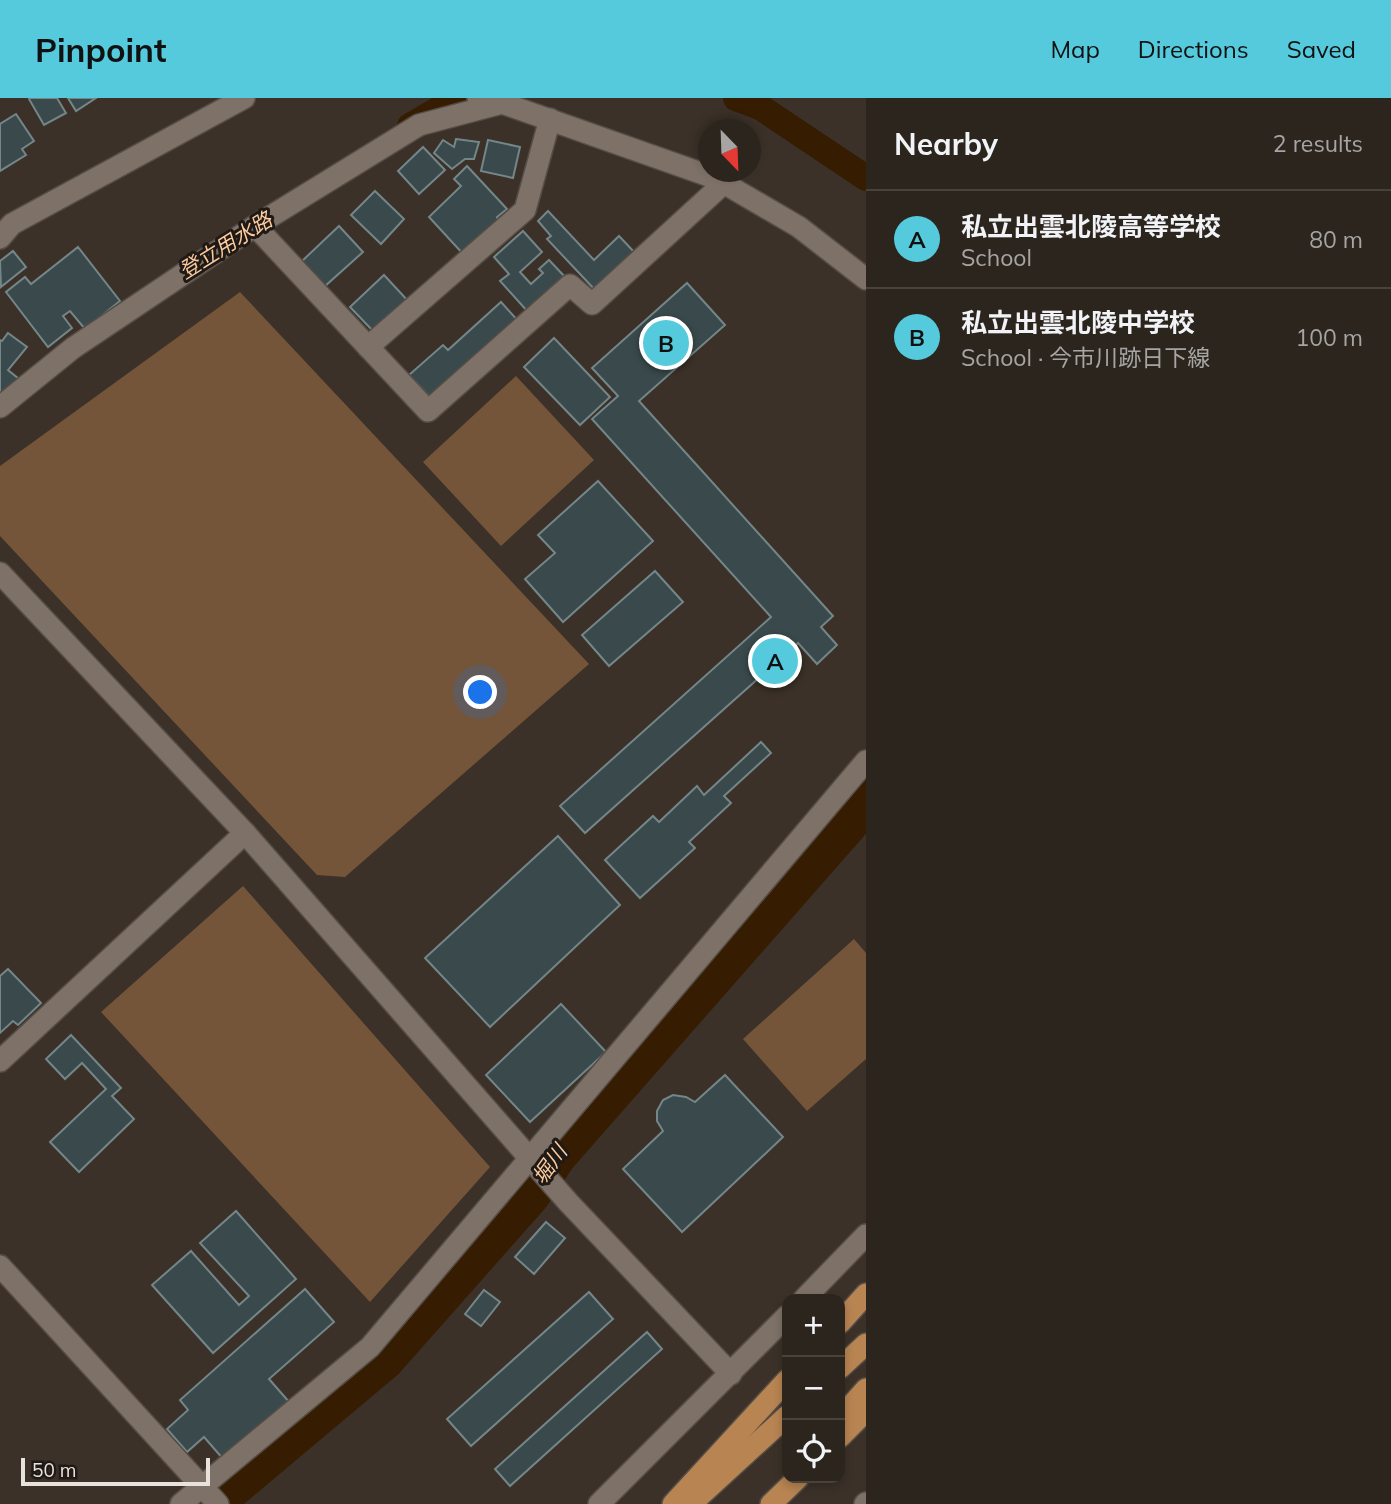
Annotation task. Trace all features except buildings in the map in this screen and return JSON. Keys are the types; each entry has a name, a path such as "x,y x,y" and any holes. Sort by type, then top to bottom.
{"highway":[{"path":"845,1317 866,1294"},
{"path":"845,1363 866,1344"},
{"path":"673,1504 782,1385"},
{"path":"845,1412 866,1389"},
{"path":"845,1432 866,1411"},
{"path":"691,1504 783,1420"},
{"path":"763,1504 782,1483"},
{"path":"771,1504 793,1483"}],"street":[{"path":"0,238 12,224 244,98"},
{"path":"478,98 524,110 724,183 799,226 866,279"},
{"path":"0,407 73,348 255,226 419,125 502,103"},
{"path":"368,347 525,210 550,119"},
{"path":"255,226 428,411 570,285 592,304 724,183"},
{"path":"0,573 245,833 569,1202 731,1374"},
{"path":"181,1504 370,1347 866,761"},
{"path":"0,1060 245,833"},
{"path":"809,1294 866,1235"},
{"path":"0,1266 218,1504"},
{"path":"599,1504 782,1321"}],"shaded area":[{"path":"240,292 589,664 345,877 317,875 0,536 0,466"},
{"path":"516,376 594,460 501,546 423,462"},
{"path":"243,886 490,1167 370,1302 101,1012"},
{"path":"854,939 866,953 866,1059 807,1111 743,1039"}],"waterway":[{"name":"登立用水路","path":"410,126 458,98"},
{"name":"登立用水路","path":"736,98 760,107 866,178"},
{"name":"堀川","path":"208,1504 382,1358 528,1193 555,1153 866,799"}],"place":[{"name":"私立出雲北陵中学校","path":"666,343"},
{"name":"私立出雲北陵高等学校","path":"775,661"}]}
